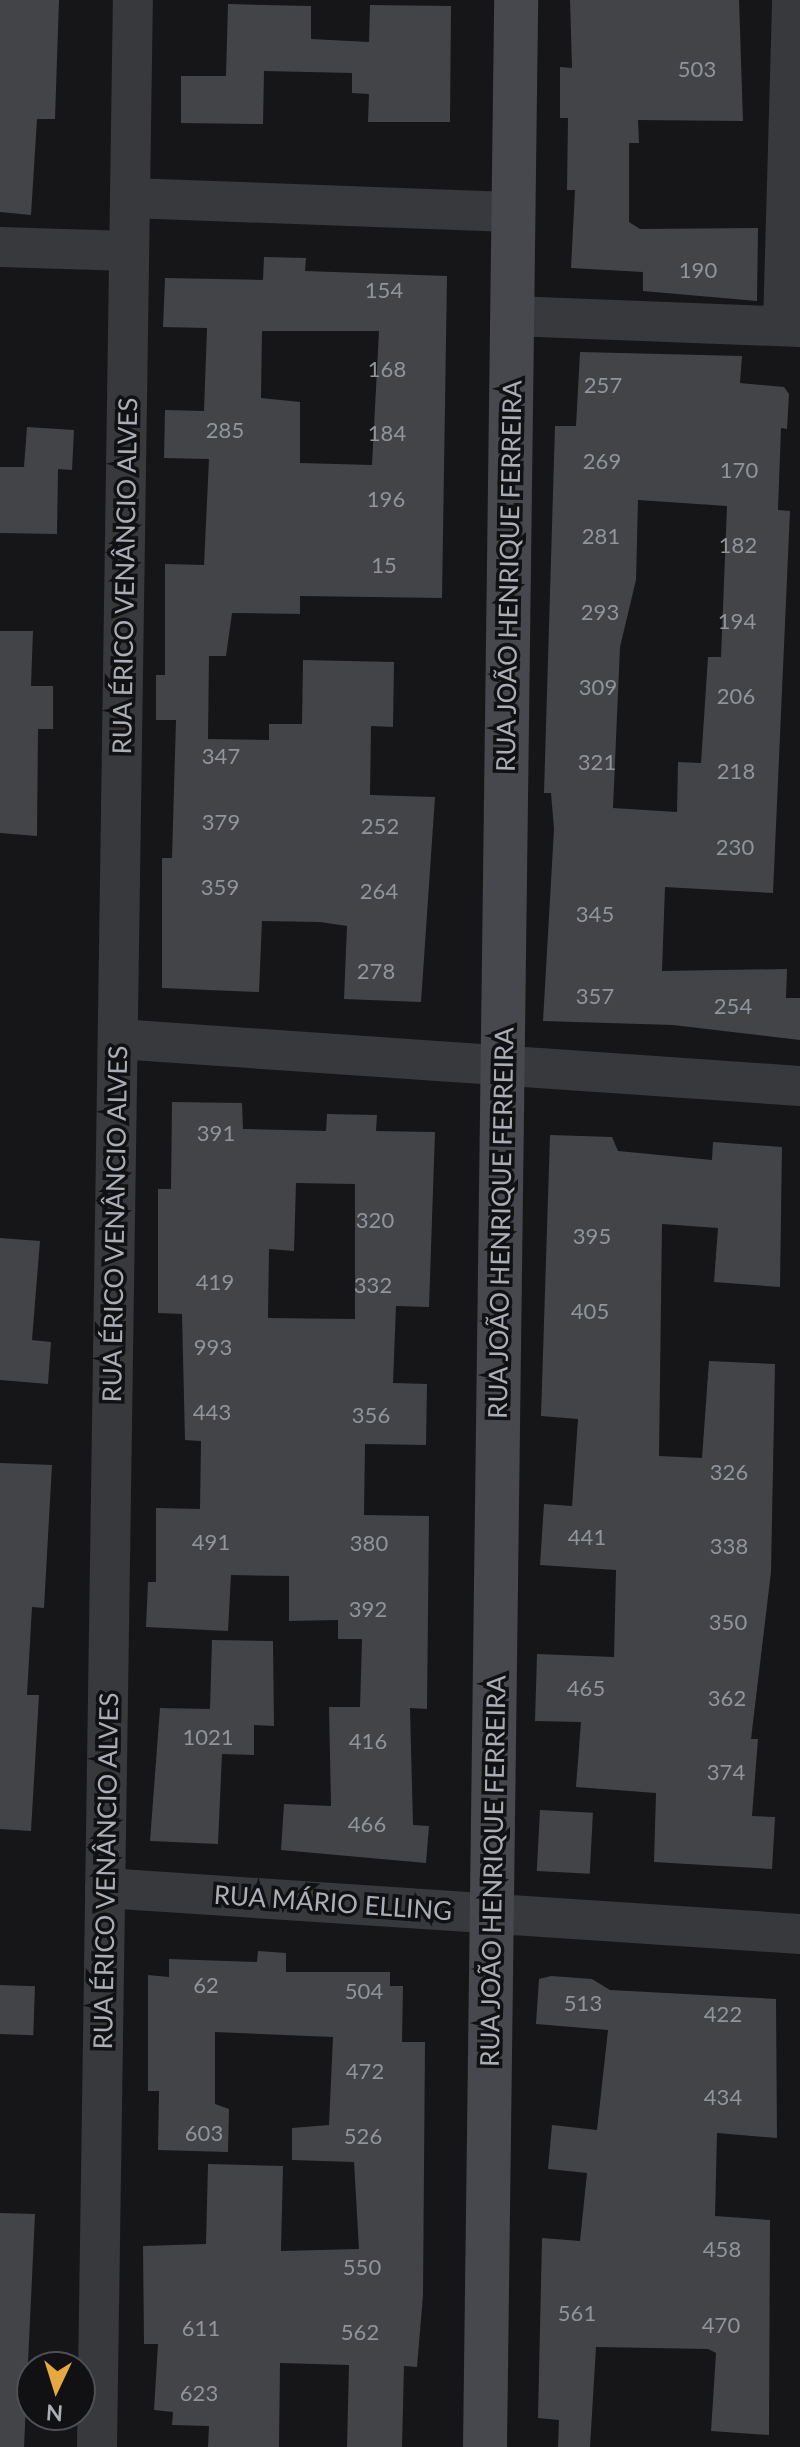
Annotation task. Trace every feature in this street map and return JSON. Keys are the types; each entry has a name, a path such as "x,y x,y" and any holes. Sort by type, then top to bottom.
{"street":[{"name":"RUA ÉRICO VENÂNCIO ALVES","path":"97,2447 133,0"},
{"name":"RUA JOÃO HENRIQUE FERREIRA","path":"485,2447 516,0"},
{"path":"512,316 791,327 792,0"},
{"path":"130,198 514,212"},
{"path":"0,247 129,251"},
{"path":"118,1039 800,1086"},
{"name":"RUA MÁRIO ELLING","path":"105,1888 800,1934"}],"building":[{"path":"0,0 59,0 55,119 37,119 31,215 0,212"},
{"path":"570,0 739,0 743,121 638,120 639,143 629,143 629,222 640,229 758,228 757,301 643,291 643,272 571,268 575,190 567,190 568,118 560,118 560,67 572,68"},
{"path":"228,4 311,6 311,39 369,42 370,5 451,6 450,122 368,122 369,94 352,93 352,73 264,71 263,124 181,123 181,76 226,76"},
{"path":"264,257 306,258 305,271 447,276 442,598 300,596 300,614 232,613 226,656 209,656 208,739 269,740 269,724 302,724 303,660 394,662 393,727 371,726 370,795 435,797 421,1002 344,999 347,926 320,922 262,921 259,992 162,988 162,858 172,858 176,720 156,720 156,675 165,675 165,564 204,565 209,459 164,458 165,410 204,411 207,328 163,327 165,278 263,280","holes":["262,331 379,331 372,465 300,463 300,402 261,398"]},
{"path":"580,352 742,356 740,383 784,387 789,394 787,429 781,428 778,510 790,511 773,893 665,887 662,971 787,969 786,998 800,998 800,1040 673,1025 543,1021 554,829 551,793 544,793 555,426 576,426","holes":["638,500 727,506 721,657 708,657 701,763 678,762 677,812 613,808 620,647 636,580"]},
{"path":"27,427 74,430 72,470 58,469 57,534 0,533 0,467 24,467"},
{"path":"0,631 33,631 31,686 53,686 53,729 38,729 37,836 0,833"},
{"path":"172,1102 242,1103 243,1129 326,1131 327,1114 377,1115 376,1131 435,1132 429,1307 396,1306 393,1383 427,1384 426,1445 365,1444 364,1515 429,1516 427,1709 410,1708 413,1825 429,1826 426,1863 281,1850 284,1804 331,1806 329,1707 360,1707 362,1639 338,1639 338,1620 289,1621 289,1576 231,1575 228,1631 146,1627 148,1582 156,1582 156,1508 200,1509 201,1441 185,1440 182,1314 158,1313 158,1189 171,1189","holes":["296,1183 355,1184 355,1319 268,1318 269,1249 294,1251"]},
{"path":"550,1135 612,1137 618,1151 712,1160 713,1142 782,1147 780,1287 714,1282 718,1228 662,1224 659,1456 702,1458 709,1361 775,1364 771,1572 751,1739 758,1739 752,1816 775,1817 772,1869 654,1862 656,1793 576,1787 581,1722 535,1721 537,1654 614,1657 616,1570 540,1565 544,1504 572,1506 578,1419 541,1416"},
{"path":"0,1238 40,1241 32,1340 51,1342 48,1384 0,1380"},
{"path":"0,1463 52,1465 44,1608 32,1607 27,1695 39,1695 31,1831 0,1829"},
{"path":"212,1640 273,1641 274,1726 254,1725 254,1755 222,1754 218,1844 150,1841 160,1708 210,1709"},
{"path":"540,1810 593,1813 590,1874 537,1871"},
{"path":"258,1951 286,1953 286,1972 390,1972 390,1986 403,1986 402,2042 425,2042 423,2295 417,2367 404,2366 402,2447 347,2447 349,2365 280,2363 279,2447 208,2447 209,2426 172,2425 173,2412 154,2410 158,2344 144,2344 143,2246 206,2244 208,2164 283,2166 281,2251 359,2249 354,2162 292,2160 292,2128 329,2125 333,2037 215,2032 215,2104 229,2109 228,2152 158,2150 159,2091 148,2091 148,1975 169,1977 169,1959 257,1962"},
{"path":"551,1976 592,1979 610,1990 776,1999 777,2138 717,2133 715,2216 770,2220 769,2435 711,2431 716,2353 708,2349 596,2347 590,2447 558,2447 559,2420 538,2418 542,2238 580,2241 587,2173 548,2169 552,2125 597,2130 608,2030 536,2024 539,1979"},
{"path":"0,1985 35,1986 33,2035 0,2034"},
{"path":"0,2213 35,2214 29,2351 16,2351 16,2431 25,2431 24,2447 0,2447"}]}
